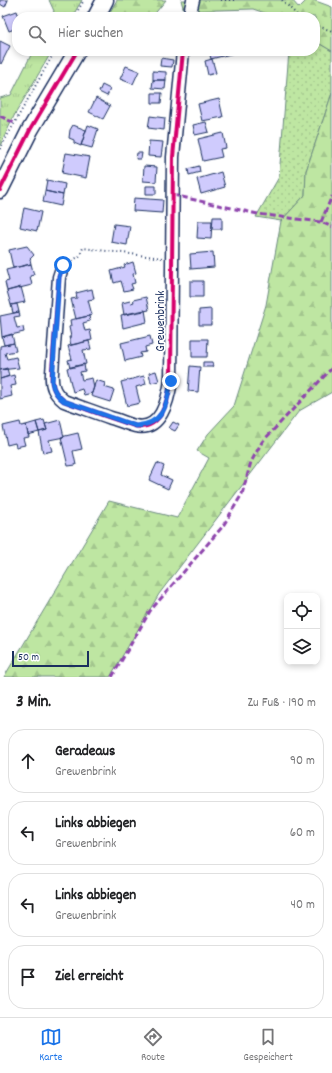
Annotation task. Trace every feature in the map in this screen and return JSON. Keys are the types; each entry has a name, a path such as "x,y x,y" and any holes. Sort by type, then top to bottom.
{"main road":[{"path":"99,12 105,0"},
{"path":"0,190 30,130 74,56"}],"street":[{"path":"190,12 193,0"},
{"name":"Grewenbrink","path":"63,265 59,277 52,373 53,388 58,396 64,401 136,426 152,423 159,418 164,409 168,399 171,381 174,157 183,56"}],"path":[{"path":"77,12 84,0"},
{"path":"221,0 235,0"},
{"path":"282,0 294,12"},
{"path":"320,27 332,31"},
{"path":"0,149 52,56"},
{"path":"63,265 79,257 82,248 158,258"}],"green space":[{"path":"49,0 82,0 75,12 54,11"},
{"path":"117,0 166,0 156,12 110,12"},
{"path":"181,0 292,0 299,8 307,0 313,0 332,7 332,51 320,44 320,12 262,12 253,9 184,11"},
{"path":"320,44 332,51 332,93 306,171 305,195 281,221 256,217 279,177 289,56 320,56"},
{"path":"30,56 49,56 14,116 0,146 0,98 11,95"},
{"path":"332,93 332,392 299,411 159,594 110,677 4,677 109,501 177,518 209,458 197,451 208,434 234,406 266,305 281,221 305,195 306,171"}],"building":[{"path":"0,0 8,0 5,7 0,4"},
{"path":"12,13 12,30 9,31 3,16"},
{"path":"0,41 10,46 1,64 0,63"},
{"path":"210,56 223,56 211,59"},
{"path":"161,58 173,60 172,67 160,66"},
{"path":"212,59 216,73 208,75 205,61"},
{"path":"126,66 139,71 133,84 120,79"},
{"path":"153,71 166,72 166,80 153,80"},
{"path":"153,80 166,80 165,89 152,88"},
{"path":"102,85 110,89 107,96 99,92"},
{"path":"152,93 162,93 161,103 152,103"},
{"path":"96,98 110,106 103,119 89,112"},
{"path":"219,99 223,117 202,121 198,104"},
{"path":"150,116 165,118 164,130 148,128"},
{"path":"206,122 209,132 195,135 193,125"},
{"path":"73,125 86,130 81,146 74,143 74,140 69,138 70,130"},
{"path":"88,125 98,129 92,148 81,145"},
{"path":"223,133 226,148 220,149 222,157 203,161 198,139"},
{"path":"149,141 163,142 161,157 148,156"},
{"path":"66,153 90,157 86,178 62,173"},
{"path":"137,153 142,153 141,159 136,159"},
{"path":"144,166 157,167 156,182 143,181"},
{"path":"199,166 200,172 189,175 188,169"},
{"path":"221,172 225,187 201,194 197,179"},
{"path":"47,180 65,184 63,195 45,191"},
{"path":"146,186 156,186 156,194 146,194"},
{"path":"45,191 63,195 61,206 43,202"},
{"path":"134,198 163,200 162,213 133,211"},
{"path":"24,208 41,212 37,231 20,227"},
{"path":"213,217 222,217 222,229 212,229"},
{"path":"198,221 212,221 211,239 197,238"},
{"path":"114,224 130,226 127,245 111,242"},
{"path":"27,246 34,255 30,259 31,264 13,268 9,250"},
{"path":"213,252 214,267 191,269 190,254"},
{"path":"133,262 136,273 133,274 135,283 131,284 133,289 124,291 121,281 114,283 111,271 125,267 124,265"},
{"path":"31,264 34,275 30,276 32,285 7,291 5,282 9,281 6,270"},
{"path":"190,281 203,281 203,297 190,297"},
{"path":"21,287 25,302 11,305 7,291"},
{"path":"92,289 94,299 88,300 92,315 76,319 71,299 77,298 76,293"},
{"path":"146,297 149,310 124,315 122,303 130,301 131,303 134,302 133,300"},
{"path":"17,304 19,312 13,313 11,305"},
{"path":"211,309 211,325 199,325 199,310"},
{"path":"145,310 147,322 123,328 121,315"},
{"path":"19,312 20,316 14,317 17,328 23,327 24,332 2,337 0,316"},
{"path":"89,316 90,321 83,323 85,331 90,330 92,340 71,345 69,337 71,337 69,327 71,326 70,320"},
{"path":"12,334 14,343 4,345 2,337"},
{"path":"150,336 152,345 145,347 146,352 140,353 141,357 125,361 121,343"},
{"path":"192,339 208,339 207,357 192,357"},
{"path":"89,341 91,349 83,350 86,364 70,368 68,360 72,359 68,346"},
{"path":"14,343 16,351 5,353 7,359 16,357 19,368 0,370 0,346"},
{"path":"203,362 212,362 213,367 203,367"},
{"path":"84,364 85,371 80,372 82,380 92,378 94,387 92,393 84,395 82,389 73,392 67,368"},
{"path":"190,366 200,367 198,392 188,391"},
{"path":"7,368 9,376 0,379 0,370"},
{"path":"156,371 159,381 151,383 149,373"},
{"path":"14,375 16,385 10,386 12,396 0,399 0,379"},
{"path":"144,376 146,384 136,387 140,403 127,406 121,382"},
{"path":"96,380 105,383 104,387 114,390 110,402 91,396"},
{"path":"44,420 47,430 39,432 36,422"},
{"path":"60,420 64,437 49,440 52,451 43,453 39,432 47,430 45,424"},
{"path":"20,422 21,426 26,425 29,437 23,438 25,445 16,447 15,443 7,445 3,426"},
{"path":"36,422 39,432 28,435 26,425"},
{"path":"173,422 179,425 175,431 169,428"},
{"path":"78,433 82,449 73,451 76,465 68,466 61,437"},
{"path":"157,463 164,466 161,475 172,480 168,489 149,480"}],"marked path":[{"path":"0,116 14,123"},
{"path":"173,195 258,214 321,222 332,227"},
{"path":"321,222 332,196"},
{"path":"112,677 150,611 223,526 242,494 251,462 262,442 332,368"}],"cycle path":[{"path":"0,190 30,130 74,56"},
{"path":"63,265 59,277 52,373 52,382 56,392 64,401 129,424 144,427 151,424 162,413 168,397 171,381 173,157 183,56"}],"route":[{"path":"63,265 59,277 52,382 53,388 58,396 64,401 136,426 146,426 159,418 168,399 171,381"}]}
